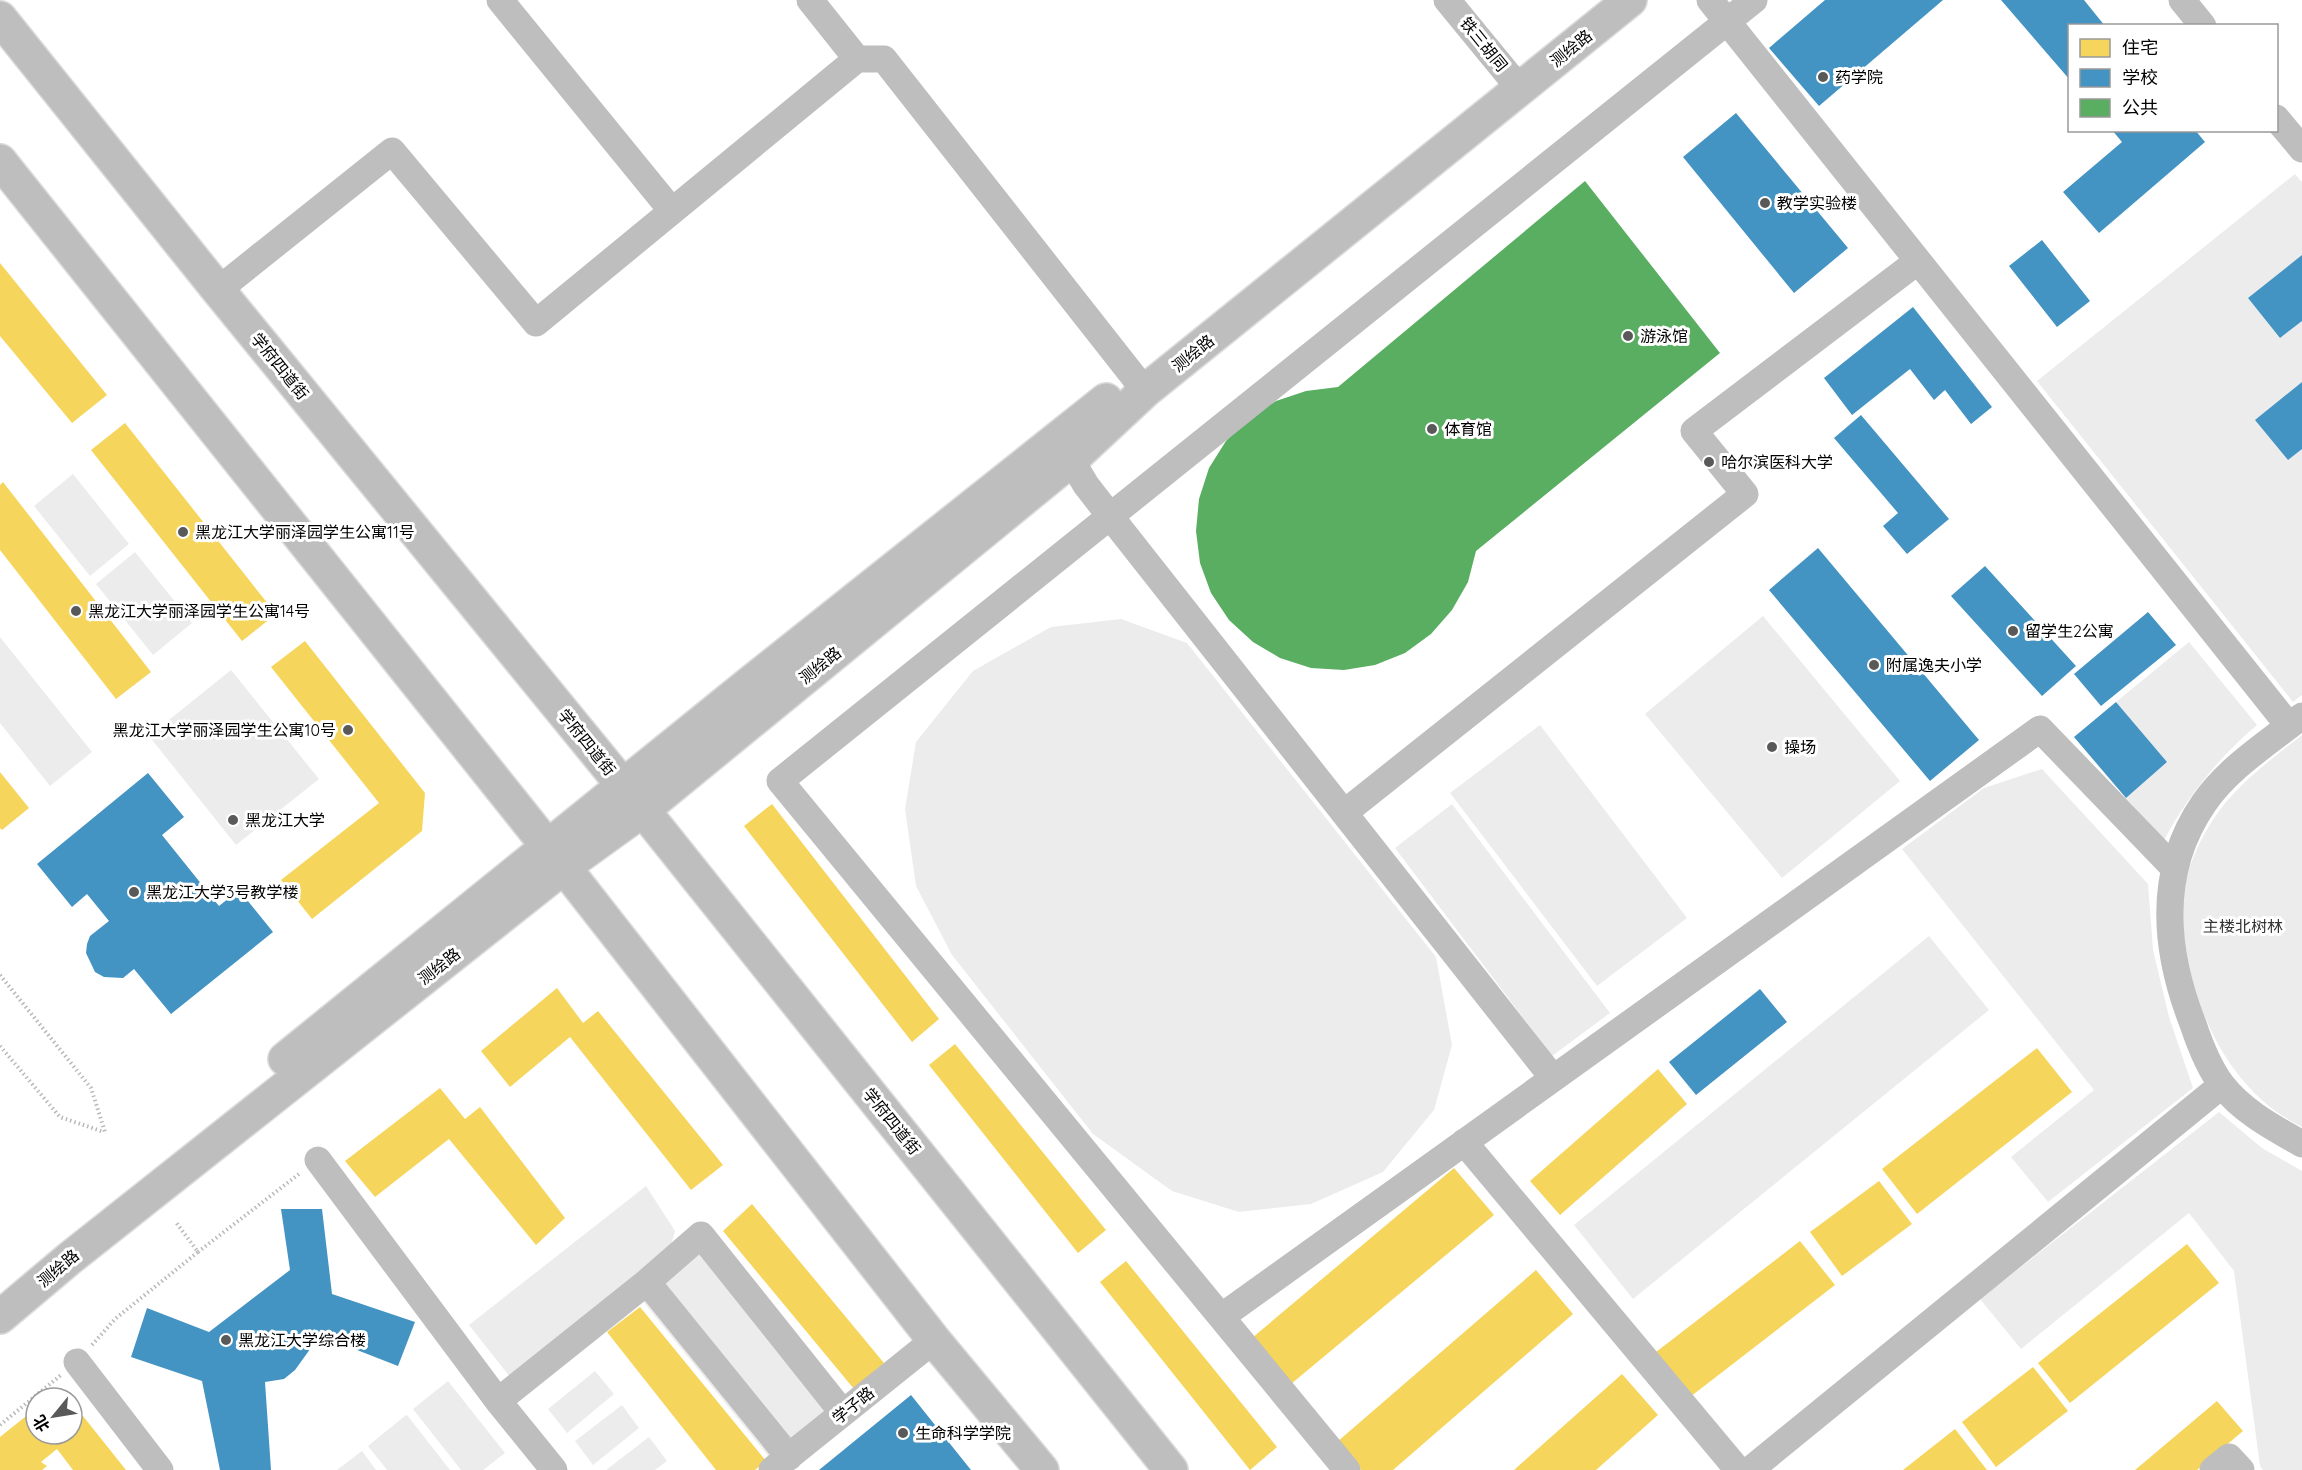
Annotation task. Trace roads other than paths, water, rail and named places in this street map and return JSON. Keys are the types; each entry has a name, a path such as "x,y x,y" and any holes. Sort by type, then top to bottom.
{"main road":[{"name":"测绘路","path":"1516,84 1610,0"},
{"name":"测绘路","path":"633,798 1140,385 1516,84 1630,0"},
{"name":"学府四道街","path":"0,18 218,290 633,798 1171,1470"},
{"path":"0,161 556,857 934,1340 1042,1470"},
{"name":"测绘路","path":"0,1288 1071,460 1140,385"},
{"name":"测绘路","path":"0,1317 556,857"}],"street":[{"path":"500,0 672,211"},
{"path":"810,0 857,59"},
{"name":"铁三胡同","path":"1447,0 1516,84"},
{"path":"1710,0 1918,261 2296,721 2234,771 2205,801 2185,834 2174,868 2168,911 2173,958 2186,1006 2202,1048 2222,1085 2258,1119 2302,1144"},
{"path":"1347,1470 780,781 1754,0"},
{"path":"2182,0 2201,24"},
{"path":"218,290 392,151 536,323 857,59 884,59 1140,385"},
{"path":"2278,118 2302,149"},
{"path":"1344,813 1745,494 1694,431 1918,261"},
{"path":"1071,460 1086,485 1110,516 1553,1078"},
{"path":"1221,1317 2040,729 2174,868"},
{"path":"1750,1470 2222,1085"},
{"path":"1464,1142 1738,1470"},
{"path":"318,1160 498,1401 554,1470"},
{"path":"498,1401 647,1282 701,1235 843,1413"},
{"path":"647,1282 781,1463"},
{"name":"学子路","path":"781,1463 934,1340"},
{"path":"77,1362 160,1470"},
{"path":"2213,1470 2229,1457 2241,1470"}],"place":[{"name":"药学院","path":"1823,77"},
{"name":"教学实验楼","path":"1765,203"},
{"name":"游泳馆","path":"1628,336"},
{"name":"体育馆","path":"1432,429"},
{"name":"哈尔滨医科大学","path":"1709,462"},
{"name":"黑龙江大学丽泽园学生公寓11号","path":"183,532"},
{"name":"黑龙江大学丽泽园学生公寓14号","path":"76,611"},
{"name":"留学生2公寓","path":"2013,631"},
{"name":"附属逸夫小学","path":"1874,665"},
{"name":"黑龙江大学丽泽园学生公寓10号","path":"348,730"},
{"name":"操场","path":"1772,747"},
{"name":"黑龙江大学","path":"233,820"},
{"name":"黑龙江大学3号教学楼","path":"134,892"},
{"name":"黑龙江大学综合楼","path":"226,1340"},
{"name":"生命科学学院","path":"903,1433"}],"park label":[{"name":"主楼北树林","path":"2243,926"}]}
